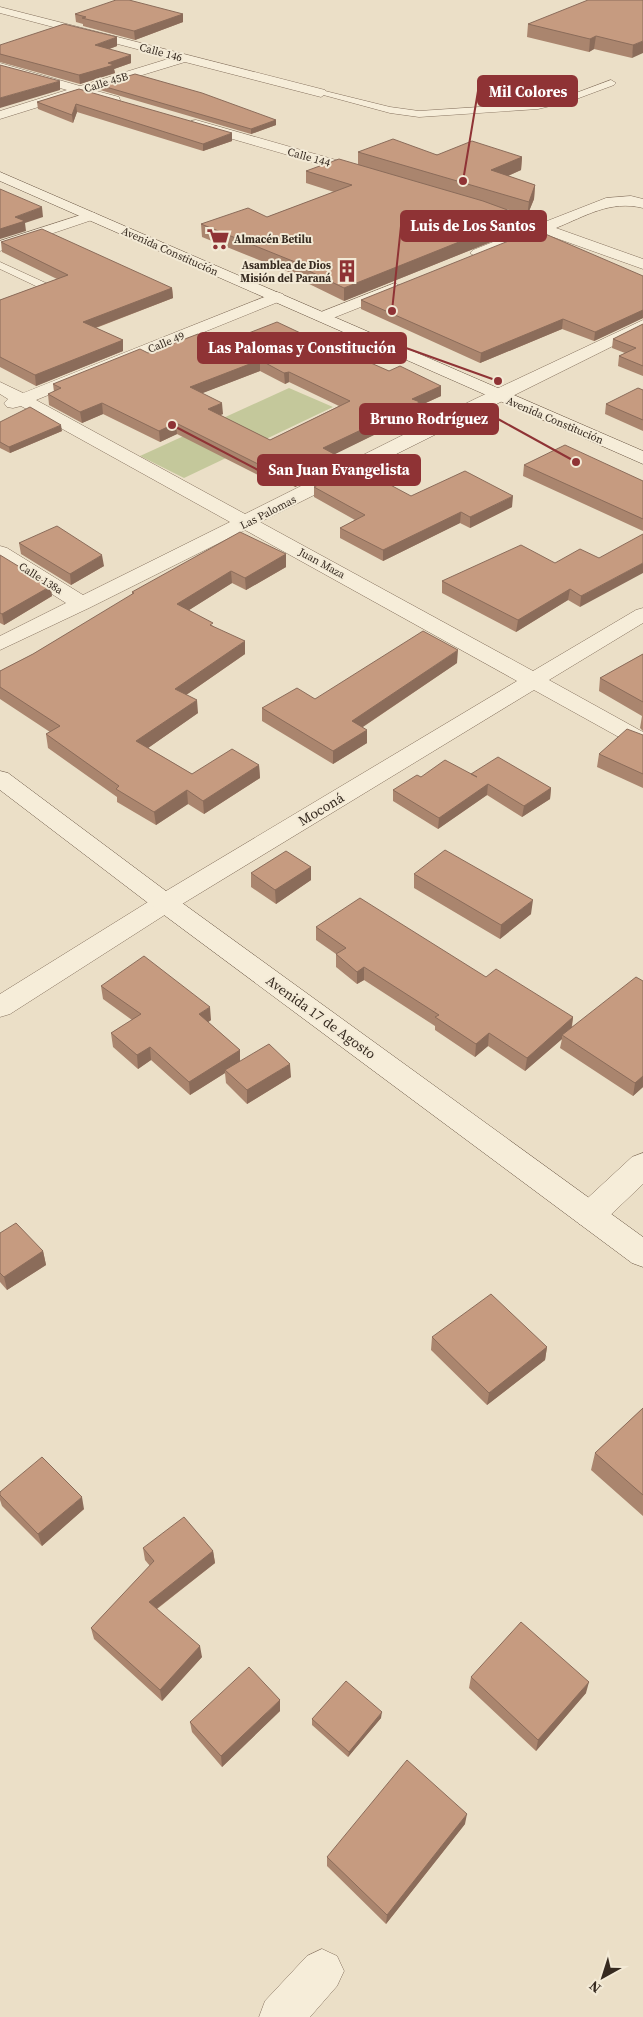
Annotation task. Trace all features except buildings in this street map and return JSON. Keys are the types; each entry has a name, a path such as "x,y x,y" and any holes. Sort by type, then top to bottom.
{"street":[{"name":"Calle 146","path":"0,10 321,93"},
{"name":"Calle 45B","path":"0,115 184,58"},
{"path":"0,67 127,104"},
{"name":"Calle 144","path":"184,120 384,179"},
{"name":"Avenida Constitución","path":"0,176 643,458"},
{"path":"460,261 611,201 630,200 643,204"},
{"path":"479,206 543,227 643,264"},
{"path":"0,246 90,216"},
{"path":"322,317 405,283"},
{"name":"Calle 49","path":"0,408 277,298"},
{"name":"Las Palomas","path":"0,644 247,522 497,395 643,325"},
{"name":"Juan Maza","path":"0,386 643,741"},
{"name":"Calle 138a","path":"0,552 82,604"},
{"name":"Moconá","path":"0,1007 165,903 643,614"},
{"name":"Avenida 17 de Agosto","path":"0,778 165,903 643,1254"},
{"path":"590,1215 643,1165"},
{"path":"281,2017 322,1971"}],"lane":[{"path":"321,93 390,110 419,114 538,106 568,99 611,83"},
{"path":"0,265 44,286"}],"green space":[{"path":"289,388 333,407 184,478 140,456"}],"place":[{"name":"Mil Colores","path":"463,181"},
{"name":"Almacén Betilu","path":"218,239"},
{"name":"Asamblea de Dios Misión del Paraná","path":"347,271"},
{"name":"Luis de Los Santos","path":"392,311"},
{"name":"Las Palomas y Constitución","path":"498,381"},
{"name":"San Juan Evangelista","path":"172,425"},
{"name":"Bruno Rodríguez","path":"576,462"}]}
